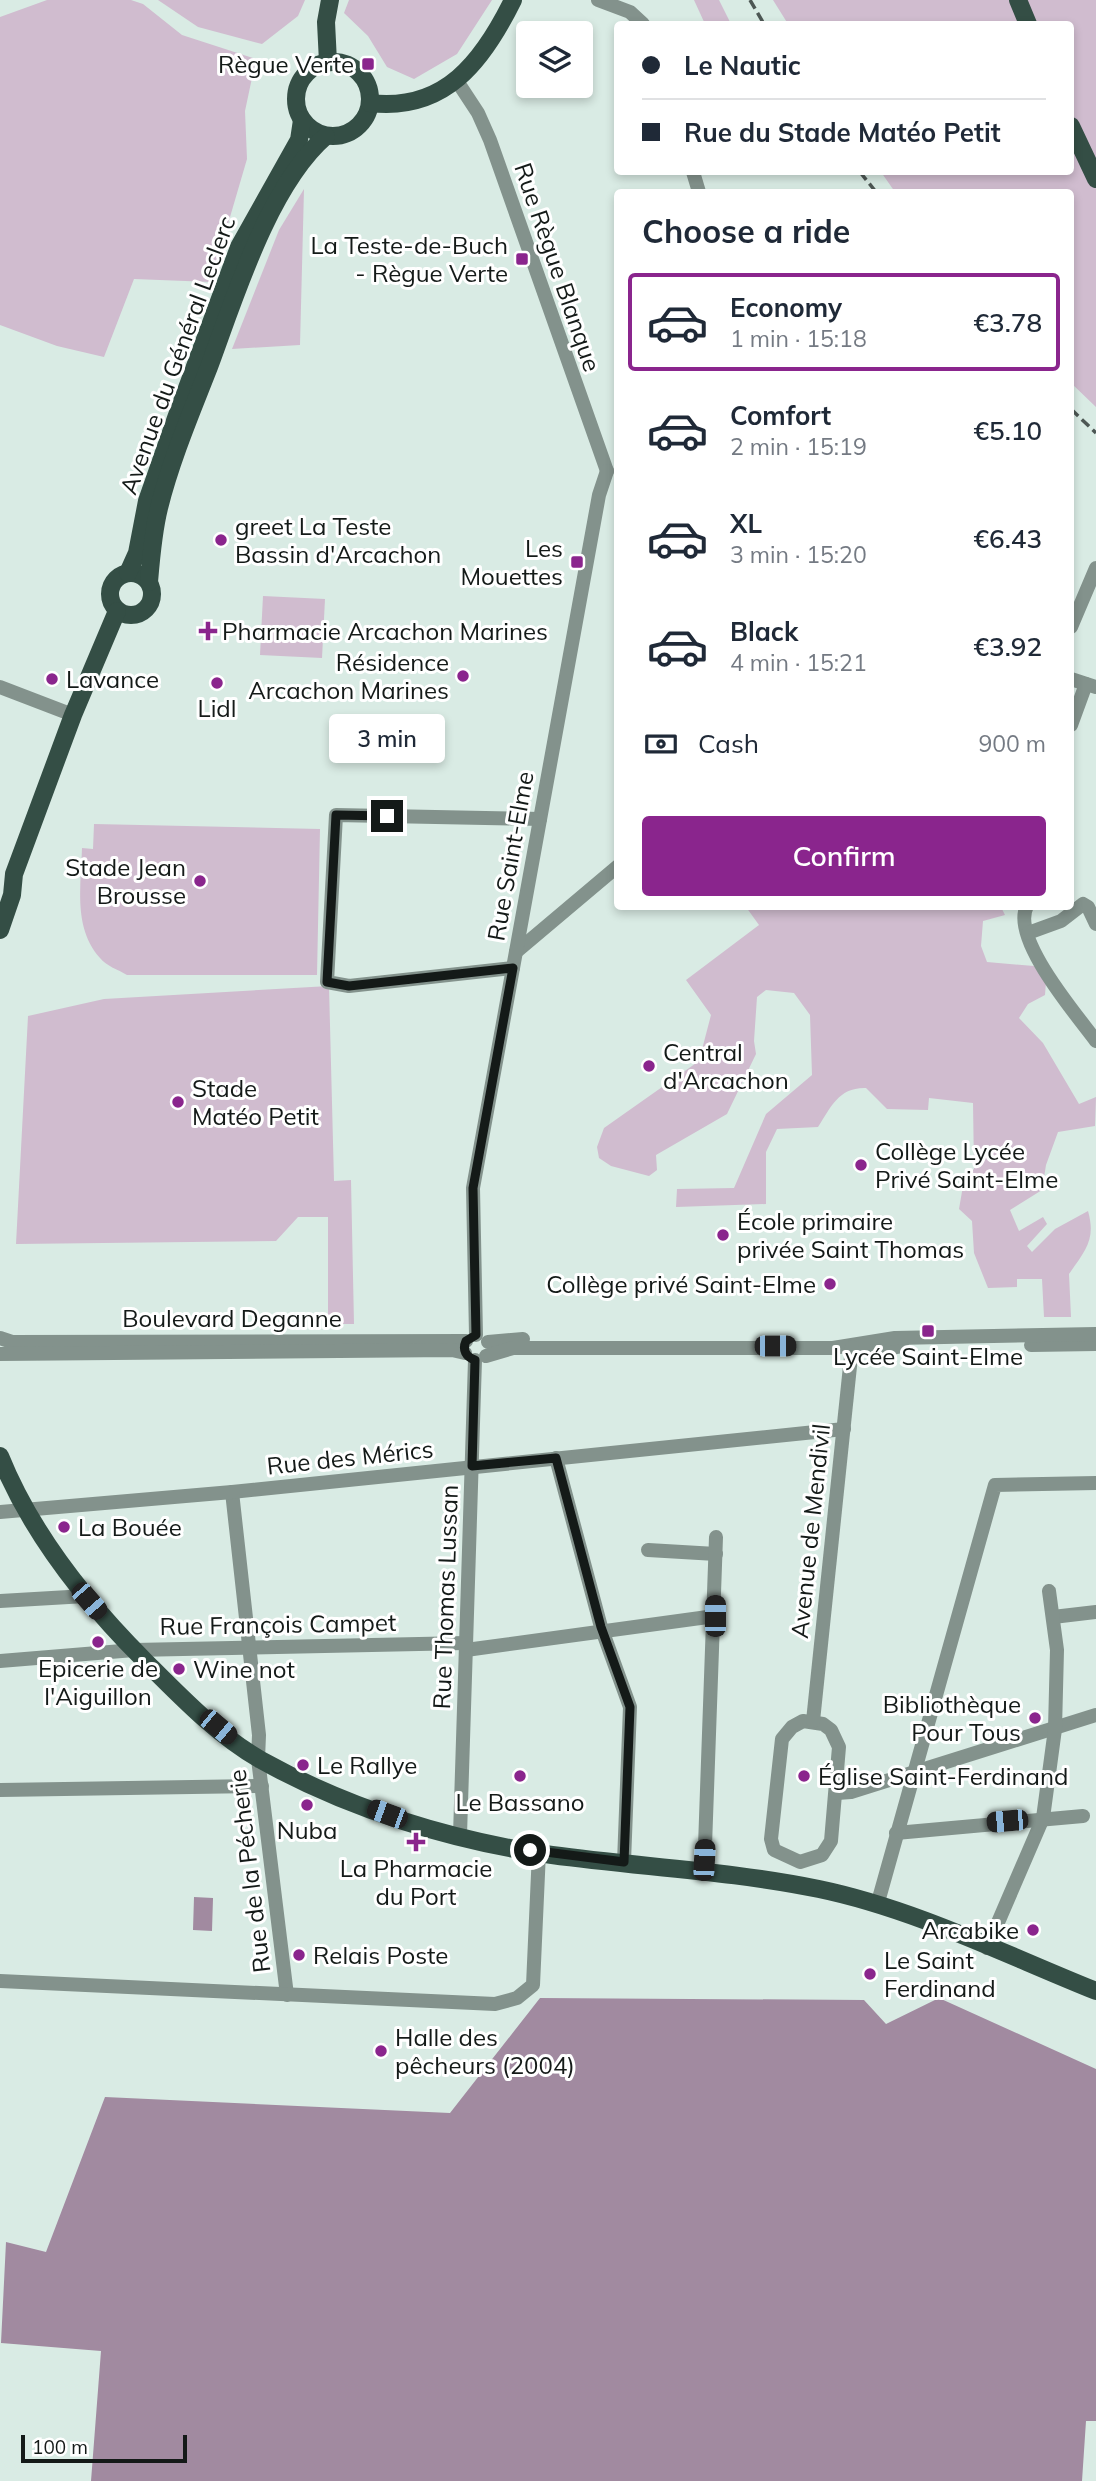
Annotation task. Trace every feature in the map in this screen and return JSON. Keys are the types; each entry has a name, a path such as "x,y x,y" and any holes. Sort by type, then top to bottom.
{"main road":[{"path":"328,62 326,22 330,0"},
{"path":"370,103 403,105 439,93 457,81 498,29 513,0"},
{"path":"1018,0 1027,21"},
{"path":"328,62 350,66 359,73 370,92 370,103 362,122 355,129 346,134 326,136 317,133 302,120 297,109 299,84 316,66 328,62"},
{"name":"Avenue du Général Leclerc","path":"128,573 136,553 147,502 239,247 299,140 302,120"},
{"path":"1074,132 1096,179"},
{"name":"Avenue du Général Leclerc","path":"149,582 159,509 253,248 269,215 312,147 326,136"},
{"path":"128,573 139,575 149,582 152,596 147,608 129,616 117,611 109,592 115,579 128,573"},
{"path":"0,930 12,895 14,873 73,715 117,611"},
{"path":"0,889 14,873"},
{"path":"0,1457 28,1512 86,1596 134,1650 201,1713 258,1759 321,1790 426,1829 539,1852 798,1885 878,1902 1096,1991"}],"street":[{"path":"598,0 630,12 640,21"},
{"name":"Rue Règue Blanque","path":"457,81 478,113 490,140 612,474"},
{"name":"Rue Saint-Elme","path":"476,1348 473,1188 599,495 612,474"},
{"path":"1074,620 1096,568"},
{"path":"1074,679 1091,685 1074,719"},
{"path":"0,687 73,715"},
{"path":"513,968 349,986 327,982 336,815 540,819"},
{"path":"516,952 614,869"},
{"path":"1028,933 1061,921 1083,904 1088,907 1096,924"},
{"path":"1026,910 1024,919 1034,956 1096,1041"},
{"name":"Boulevard Deganne","path":"852,1347 895,1338 1096,1334"},
{"name":"Boulevard Deganne","path":"0,1338 12,1342 476,1348 823,1337 874,1352 899,1346 1096,1344"},
{"name":"Avenue de Mendivil","path":"813,1721 852,1347"},
{"name":"Boulevard Deganne","path":"0,1353 476,1348"},
{"name":"Rue Thomas Lussan","path":"460,1835 476,1348"},
{"name":"Rue des Mérics","path":"0,1512 28,1512 232,1492 844,1429"},
{"path":"556,1458 603,1631 630,1707 624,1862"},
{"path":"878,1902 912,1773 995,1485 1096,1483"},
{"name":"Rue de la Pécherie","path":"232,1492 260,1735 258,1759 287,1995"},
{"path":"704,1874 716,1537"},
{"path":"648,1550 716,1554"},
{"path":"987,1948 1043,1818 1055,1729 1057,1650 1049,1591"},
{"path":"0,1601 86,1596"},
{"path":"1053,1617 1096,1612"},
{"name":"Rue François Campet","path":"0,1661 134,1650 466,1646 715,1616"},
{"path":"837,1793 851,1792 1096,1715"},
{"path":"813,1721 831,1730 836,1738 837,1793 831,1841 822,1855 800,1862 774,1850 771,1839 782,1740 792,1727 813,1721"},
{"path":"0,1790 262,1786"},
{"path":"896,1833 1083,1816"},
{"path":"0,1981 495,2004 517,1998 533,1984 539,1852"},
{"path":"798,1885 800,1862"}],"shaded area":[{"path":"47,0 131,0 143,4 182,35 256,59 245,111 247,159 211,282 134,279 104,357 57,346 0,325 0,17"},
{"path":"158,0 305,0 298,16 262,44 198,27"},
{"path":"349,0 492,0 457,54 414,79 387,67 368,36 344,13"},
{"path":"694,0 719,0 730,21 704,21"},
{"path":"773,0 1096,0 1096,407 1074,386 1074,189 893,189 883,175 1074,175 1074,21 786,21"},
{"path":"304,189 300,345 232,349 279,230"},
{"path":"263,596 325,599 322,658 260,655"},
{"name":"Stade Jean Brousse","path":"94,824 320,829 317,975 127,975 106,963 91,946 80,906 82,848 93,849"},
{"path":"748,910 1002,910 1005,915 983,921 981,946 987,962 1034,966 1046,982 1045,995 1028,1004 1019,1018 1043,1043 1079,1104 1096,1097 1095,1126 1058,1132 1046,1165 1042,1190 1010,1210 1019,1231 1043,1217 1047,1224 1027,1246 1032,1252 1055,1229 1088,1211 1091,1229 1088,1244 1069,1274 1071,1317 1044,1317 1042,1279 1017,1279 1017,1287 988,1288 974,1253 972,1221 959,1209 964,1180 974,1169 973,1103 929,1098 928,1110 887,1109 866,1088 849,1091 837,1100 818,1127 777,1129 766,1152 766,1204 676,1207 677,1189 734,1188 766,1114 812,1075 810,1015 794,993 766,990 757,997 754,1041 756,1054 727,1114 656,1155 657,1170 649,1176 611,1166 599,1158 597,1147 604,1128 699,1061 711,1015 686,980 759,925"},
{"name":"Stade Matéo Petit","path":"329,986 334,1181 351,1180 354,1324 328,1324 328,1217 298,1217 276,1241 16,1244 28,1016 104,999"},
{"path":"194,1897 213,1898 212,1931 193,1930"},
{"path":"540,1998 864,2000 886,2024 939,1998 1096,2069 1096,2421 1086,2421 1082,2481 91,2481 101,2351 1,2343 6,2242 46,2252 105,2097 450,2113"}],"railway":[{"path":"750,0 762,21"},
{"path":"862,175 874,189"},
{"path":"1074,412 1096,433"}],"place":[{"name":"Règue Verte","path":"368,64"},
{"name":"La Teste-de-Buch - Règue Verte","path":"522,259"},
{"name":"greet La Teste Bassin d'Arcachon","path":"221,540"},
{"name":"Les Mouettes","path":"577,562"},
{"name":"Pharmacie Arcachon Marines","path":"208,631"},
{"name":"Résidence Arcachon Marines","path":"463,676"},
{"name":"Lavance","path":"52,679"},
{"name":"Lidl","path":"217,683"},
{"name":"Stade Jean Brousse","path":"200,881"},
{"name":"Central d'Arcachon","path":"649,1066"},
{"name":"Stade Matéo Petit","path":"178,1102"},
{"name":"Collège Lycée Privé Saint-Elme","path":"861,1165"},
{"name":"École primaire privée Saint Thomas","path":"723,1235"},
{"name":"Collège privé Saint-Elme","path":"830,1284"},
{"name":"Lycée Saint-Elme","path":"928,1331"},
{"name":"La Bouée","path":"64,1527"},
{"name":"Epicerie de l'Aiguillon","path":"98,1642"},
{"name":"Wine not","path":"179,1669"},
{"name":"Bibliothèque Pour Tous","path":"1035,1718"},
{"name":"Le Rallye","path":"303,1765"},
{"name":"Le Bassano","path":"520,1776"},
{"name":"Église Saint-Ferdinand","path":"804,1776"},
{"name":"Nuba","path":"307,1805"},
{"name":"La Pharmacie du Port","path":"416,1842"},
{"name":"Arcabike","path":"1033,1930"},
{"name":"Relais Poste","path":"299,1955"},
{"name":"Le Saint Ferdinand","path":"870,1974"},
{"name":"Halle des pêcheurs (2004)","path":"381,2051"}],"route":[{"path":"387,816 336,815 327,982 349,986 513,968 473,1188 476,1335 468,1338 464,1345 467,1356 475,1360 472,1466 556,1458 601,1627 630,1707 624,1862 530,1850"}]}
